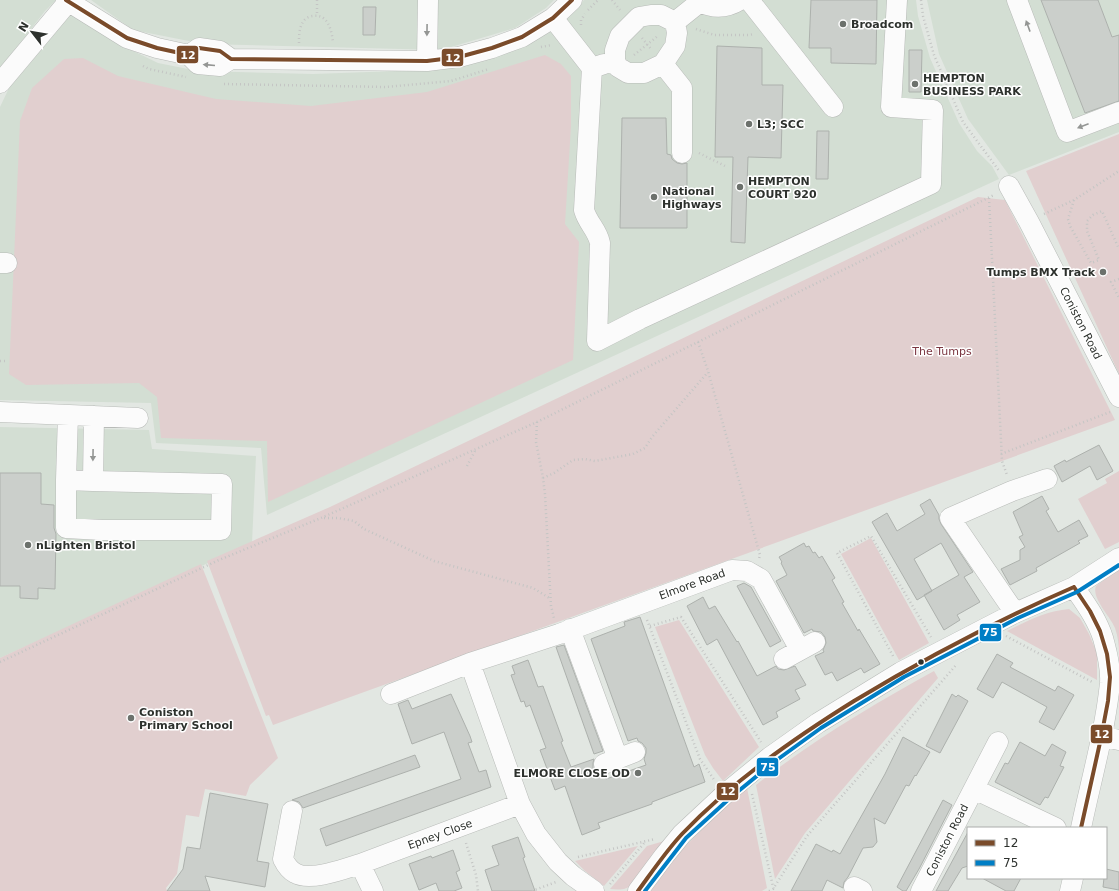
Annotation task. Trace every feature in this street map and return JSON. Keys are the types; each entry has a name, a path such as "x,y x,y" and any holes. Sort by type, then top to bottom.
{"street":[{"path":"427,61 428,0"},
{"path":"0,83 67,1 127,38 157,48 189,55 198,64 220,66 231,58 427,61 459,57 492,48 522,37 553,18 572,0"},
{"path":"674,22 700,1 707,6 723,7 732,5 740,0"},
{"path":"749,0 833,107"},
{"path":"553,18 592,68 584,210 587,219 598,234 600,242 597,341 640,319 931,184 933,110 891,107 897,0"},
{"path":"1017,0 1067,132 1119,112"},
{"path":"661,15 674,22 677,33 675,46 663,64 644,73 628,73 618,67 615,61 615,50 620,36 639,17 661,15"},
{"path":"592,68 615,61"},
{"path":"663,64 682,88 682,153"},
{"name":"Coniston Road","path":"1009,186 1029,222 1117,403"},
{"path":"0,412 138,418"},
{"path":"66,480 93,482 222,484 221,530 102,530 66,528 66,480 68,415"},
{"path":"93,482 94,416"},
{"path":"1015,613 950,518 1012,491 1047,479"},
{"path":"638,891 682,834 726,793 770,757 818,723 901,672 1015,613 1074,587 1119,558"},
{"name":"Elmore Road","path":"391,694 470,663 564,631 732,570 747,571 754,575"},
{"path":"754,575 761,579 800,650"},
{"path":"1074,587 1093,616 1102,637 1109,666 1110,683 1108,691 1110,738 1081,827"},
{"path":"564,631 619,758"},
{"path":"470,663 520,804 536,834 558,862 573,876 601,888"},
{"name":"Coniston Road","path":"921,891 998,742"},
{"path":"974,789 1054,827"},
{"name":"Epney Close","path":"292,810 283,859 289,869 296,874 308,877 333,872 360,864 520,804"},
{"path":"360,864 373,891"},
{"path":"1070,891 1073,879"}],"path":[{"path":"317,0 318,16"},
{"path":"0,662 219,560 321,518 537,422 989,198 1009,186 995,163 980,146 963,122 934,55 921,0"},
{"path":"298,59 299,31 303,20 310,16 318,16 324,18 330,26 333,41 332,60"},
{"path":"682,153 698,152 727,167"},
{"path":"1029,222 1074,200 1119,171"},
{"path":"989,198 1001,454 1012,491"},
{"path":"1074,200 1068,219 1070,226 1091,263 1099,260 1087,231 1087,221 1092,216 1102,211 1119,250"},
{"path":"1119,279 1111,282 1119,298"},
{"path":"698,342 708,371 760,555 754,575"},
{"path":"0,361 6,362"},
{"path":"543,478 554,473 573,460 585,459 595,461 633,454 644,448 708,371"},
{"path":"1001,454 1117,403"},
{"path":"537,422 536,442 543,478 551,606 564,631"},
{"path":"468,466 476,449"},
{"path":"321,518 354,520 364,529 434,561 533,588 551,599"},
{"path":"901,672 837,553 872,536 940,652"},
{"path":"641,602 700,759 716,782 726,793"},
{"path":"650,626 681,616 770,757"},
{"path":"989,627 1108,691"},
{"path":"769,891 773,890 807,836 958,663"},
{"path":"748,775 773,890"},
{"path":"461,826 476,875 478,891"},
{"path":"558,862 645,841 682,834"},
{"path":"601,888 645,841"}],"shaded area":[{"path":"0,0 56,0 45,11 0,69"},
{"path":"91,0 554,0 546,8 515,28 441,50 204,44 133,30"},
{"path":"584,0 916,0 918,16 930,58 959,123 977,151 992,166 999,179 267,515 261,448 156,443 151,403 0,400 0,107 9,88 71,14 123,46 158,63 198,71 313,74 425,70 565,20"},
{"path":"927,0 1119,0 1119,132 1009,175 968,119 939,54"},
{"path":"0,427 149,430 152,449 256,456 252,543 0,658"}],"green space":[{"path":"545,55 561,64 571,76 571,126 565,224 579,242 573,360 268,502 267,441 161,438 157,397 139,383 26,385 9,374 20,121 32,88 64,59 83,58 118,76 216,99 311,106 427,92"},
{"path":"1119,134 1119,374 1026,171"},
{"name":"The Tumps","path":"978,197 1005,200 1115,420 273,725 269,715 266,716 207,561 330,507"},
{"path":"1119,471 1119,542 1105,549 1078,499 1107,483 1105,479"},
{"path":"871,538 929,643 899,660 841,554"},
{"name":"Coniston Primary School","path":"201,564 278,758 250,785 246,796 205,789 199,817 186,815 177,874 166,888 167,891 0,891 0,658"},
{"path":"1119,569 1119,654 1115,628 1099,602 1095,591 1096,586"},
{"path":"1069,609 1080,618 1097,653 1097,680 1007,631 1045,614"},
{"path":"679,620 759,747 723,781 705,755 655,627"},
{"path":"934,671 938,678 805,833 775,879 756,785 799,753 843,724"},
{"path":"747,788 767,888 762,891 651,891 678,854 707,824"},
{"path":"671,839 634,884 623,889 610,889 647,846"},
{"path":"638,846 604,886 575,861"}],"building":[{"name":"Broadcom","path":"811,0 877,0 876,64 831,63 831,48 809,48"},
{"path":"1041,0 1098,0 1112,37 1119,35 1119,101 1085,113"},
{"path":"363,7 376,7 375,35 363,35"},
{"name":"L3; SCC","path":"717,46 762,48 762,85 783,85 781,158 748,157 745,243 731,242 733,157 715,157"},
{"path":"909,50 922,50 921,92 909,92"},
{"name":"National Highways","path":"622,118 666,118 667,154 671,155 672,159 677,163 687,163 687,228 620,228"},
{"path":"817,131 829,131 828,179 816,179"},
{"path":"1099,445 1113,471 1097,480 1090,466 1062,482 1054,466 1065,460 1066,462"},
{"name":"nLighten Bristol","path":"0,473 41,473 41,504 54,505 54,528 56,534 55,589 38,588 38,599 20,598 20,586 0,586"},
{"path":"1042,496 1049,509 1046,511 1058,532 1079,520 1088,536 1078,541 1080,543 1036,568 1037,571 1010,585 1001,569 1020,560 1020,550 1025,547 1019,537 1023,535 1013,512"},
{"path":"930,499 939,515 941,524 973,572 964,577 980,602 957,615 960,620 944,630 924,596 917,600 872,522 887,513 897,531 925,514 920,505","holes":["941,543 959,575 932,591 914,559"]},
{"path":"804,543 806,547 809,546 813,553 815,552 819,558 822,556 835,578 832,580 844,602 842,603 858,631 859,629 880,664 864,673 861,668 837,681 832,672 825,675 815,656 824,652 823,650 826,643 825,637 821,632 813,631 812,629 804,633 776,581 787,575 779,557"},
{"path":"744,583 751,587 781,641 770,647 737,586"},
{"path":"703,597 709,609 715,606 737,642 738,641 757,676 776,666 778,669 784,670 795,666 806,685 795,690 800,699 776,712 778,717 763,725 717,639 707,645 687,606"},
{"path":"640,617 694,767 699,764 705,782 652,802 652,804 598,823 600,828 582,835 565,786 555,790 540,750 546,748 530,705 526,707 524,701 521,702 511,675 515,674 512,666 528,660 538,687 543,686 563,741 561,742 571,767 594,759 593,768 597,773 604,775 606,779 646,765 644,759 646,748 638,741 637,738 628,741 591,639 625,626 624,622"},
{"path":"564,645 603,751 594,754 556,647"},
{"path":"997,654 1013,663 1010,667 1055,691 1058,686 1074,695 1054,730 1039,722 1047,707 1002,682 993,698 977,689"},
{"path":"451,694 470,736 472,742 468,743 479,772 486,770 491,787 326,846 320,829 461,779 444,732 412,744 398,704 408,700 412,709"},
{"path":"952,694 956,697 958,695 968,701 940,753 926,746"},
{"path":"903,737 930,752 909,786 906,785 885,824 874,818 877,842 873,847 863,848 844,882 843,888 827,880 822,891 791,891 816,844 832,852 833,850 840,854 885,774"},
{"path":"1020,742 1045,756 1052,744 1066,752 1060,766 1064,767 1048,798 1045,797 1040,805 995,782 1005,763 1008,764"},
{"path":"415,755 420,767 303,808 299,802 292,800"},
{"path":"210,793 268,804 257,861 269,863 265,887 205,876 210,891 167,891 183,869 187,847 200,849"},
{"path":"943,800 952,805 919,869 906,891 903,891 897,887"},
{"path":"967,834 967,866 962,868 948,891 936,891"},
{"path":"518,837 525,857 523,858 535,891 492,891 485,870 499,865 492,846"},
{"path":"453,850 460,870 456,872 462,888 454,891 439,891 436,883 419,890 409,864 431,856 432,858"},
{"path":"1107,869 1119,872 1119,890 1103,887 1104,879 1107,879"},
{"path":"984,879 1020,879 1014,891 1006,891"}],"transit line":[{"name":"12","path":"66,0 127,38 157,48 189,55 199,48 220,51 231,59 427,61 459,57 492,48 522,37 553,18 572,0"},
{"name":"75","path":"645,891 686,838 730,798 774,762 821,728 904,677 1018,618 1077,592 1119,565"},
{"name":"12","path":"1074,587 1090,611 1100,631 1107,654 1110,677 1108,701 1101,738 1081,827"},
{"name":"12","path":"638,891 670,847 682,834 722,796 786,746 854,701 962,640 1074,587"}],"place":[{"name":"Broadcom","path":"843,24"},
{"name":"HEMPTON BUSINESS PARK","path":"915,84"},
{"name":"L3; SCC","path":"749,124"},
{"name":"HEMPTON COURT 920","path":"740,187"},
{"name":"National Highways","path":"654,197"},
{"name":"Tumps BMX Track","path":"1103,272"},
{"name":"nLighten Bristol","path":"28,545"},
{"name":"Coniston Primary School","path":"131,718"},
{"name":"ELMORE CLOSE OD","path":"638,773"}]}
